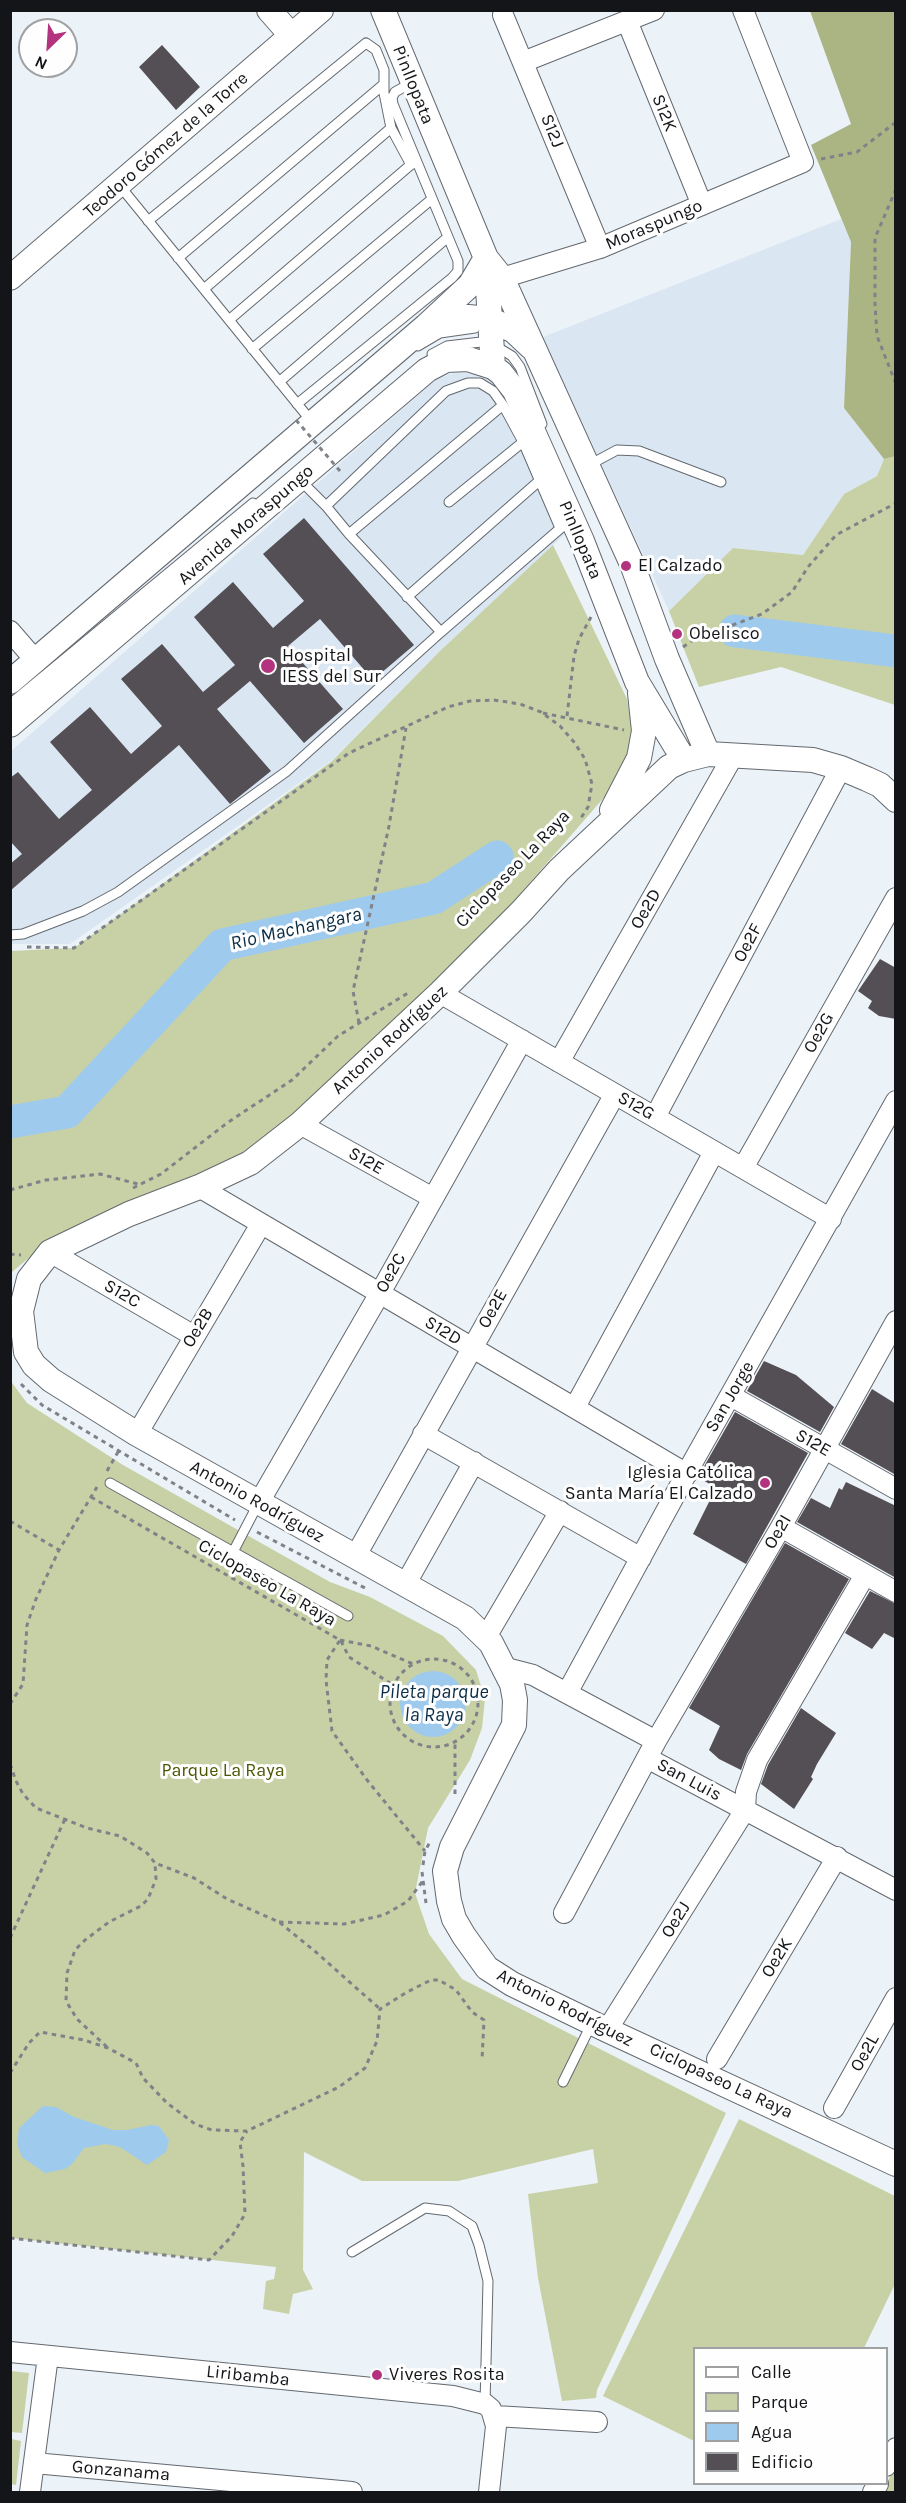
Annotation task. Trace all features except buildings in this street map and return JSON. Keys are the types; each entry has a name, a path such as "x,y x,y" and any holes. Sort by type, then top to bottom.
{"street":[{"path":"269,10 291,35"},
{"name":"Teodoro Gómez de la Torre","path":"10,279 321,10"},
{"name":"Pinllopata","path":"383,10 486,258 502,278 542,361 632,564 667,659 695,753"},
{"path":"523,62 654,10"},
{"path":"743,10 803,162"},
{"name":"S12J","path":"503,15 600,248"},
{"name":"S12K","path":"627,21 702,205"},
{"name":"Moraspungo","path":"502,278 600,248 803,162"},
{"name":"Pinllopata","path":"486,258 492,340 506,377 515,392 566,523 643,676 695,753"},
{"name":"Avenida Moraspungo","path":"10,682 307,415 426,326 470,285 486,258"},
{"name":"Avenida Moraspungo","path":"10,725 438,363 468,358 492,340 457,316 426,326"},
{"name":"Pinllopata","path":"492,340 519,336 542,361"},
{"path":"10,631 36,661"},
{"name":"Antonio Rodríguez","path":"643,676 644,731 639,758 630,778 440,993 300,1124 250,1162 199,1186 129,1214 50,1252 41,1260 29,1279 21,1311 24,1346 30,1359 51,1380 137,1434 258,1504 465,1618 486,1637 506,1668 515,1700 514,1725 452,1847 445,1871 454,1918 487,1968 512,1984 896,2164"},
{"path":"695,753 813,760 841,768 880,785 896,800"},
{"name":"Antonio Rodríguez","path":"586,830 669,767 695,753"},
{"name":"Oe2D","path":"559,1062 733,756"},
{"name":"Oe2F","path":"655,1117 841,768"},
{"name":"Oe2G","path":"743,1168 896,898"},
{"name":"S12G","path":"440,993 831,1219"},
{"name":"Oe2C","path":"258,1504 522,1040"},
{"name":"Oe2E","path":"355,1557 615,1094"},
{"name":"San Jorge","path":"567,1693 896,1101"},
{"name":"S12E","path":"300,1124 433,1198"},
{"path":"575,1407 714,1152"},
{"name":"S12D","path":"199,1186 687,1474"},
{"name":"Oe2B","path":"137,1434 261,1224"},
{"name":"S12C","path":"50,1252 194,1336"},
{"name":"Oe2I","path":"564,1913 652,1750 826,1450 896,1321"},
{"name":"S12E","path":"730,1396 896,1490"},
{"path":"423,1434 641,1558"},
{"path":"405,1585 474,1462"},
{"path":"486,1637 560,1512"},
{"path":"781,1527 896,1592"},
{"path":"745,1810 746,1792 757,1760 865,1575"},
{"name":"San Luis","path":"506,1668 533,1675 567,1693 745,1810 896,1890"},
{"name":"Oe2J","path":"600,2026 745,1810"},
{"name":"Oe2K","path":"717,2059 837,1857"},
{"name":"Oe2L","path":"834,2108 896,1998"},
{"name":"Liribamba","path":"10,2352 453,2396 490,2410 597,2422"},
{"path":"30,2493 48,2356"},
{"path":"489,2493 496,2426 490,2410"},
{"path":"888,2462 896,2448"},
{"name":"Gonzanama","path":"34,2463 352,2493"}],"lane":[{"path":"120,186 148,221 178,258 252,348 279,382 307,415 458,271 458,261 432,199 391,128 384,70 376,50 366,43 148,221"},
{"path":"412,83 395,92 392,98 413,163"},
{"path":"178,258 384,84"},
{"path":"204,289 391,128"},
{"path":"229,320 413,163"},
{"path":"252,348 432,199"},
{"path":"279,382 448,237"},
{"path":"10,690 416,347 440,333 469,328 492,340 512,356 520,367 545,431"},
{"path":"339,431 430,355 447,346 492,340 517,345 532,361 548,386 626,566 651,641 695,753"},
{"path":"10,935 23,934 83,911 118,892 287,771 566,523 539,481 523,442 503,405 493,391 480,383 468,382 446,391 326,506"},
{"path":"349,534 503,405"},
{"path":"449,502 523,442"},
{"path":"549,442 643,676 663,705"},
{"path":"588,466 617,450 639,451 721,482"},
{"path":"299,480 326,506 349,534 441,632"},
{"path":"407,597 539,481"},
{"path":"10,704 257,500"},
{"path":"110,1483 348,1616"},
{"path":"233,1552 258,1504"},
{"path":"563,2082 600,2026"},
{"path":"352,2252 425,2208 449,2211 472,2226 488,2281 490,2410"}],"path":[{"path":"803,162 858,152 896,122"},
{"path":"896,189 875,238 877,336 896,384"},
{"path":"307,415 340,471"},
{"path":"667,659 693,640 762,614 792,592 808,567 836,535 896,503"},
{"path":"567,716 579,639 593,615 609,609"},
{"name":"Ciclopaseo La Raya","path":"21,947 74,948 349,753 448,707 470,701 503,701 520,704 541,712 560,726 574,741 585,759 592,784 586,830"},
{"path":"541,712 567,716 610,728 644,731"},
{"path":"359,1023 353,991 389,826 406,727"},
{"path":"129,1190 160,1174 227,1123 292,1080 339,1036 410,992"},
{"path":"10,1190 46,1180 100,1174 140,1185"},
{"path":"10,1254 25,1255 20,1262"},
{"path":"16,1375 22,1385 42,1405 118,1452 246,1526 367,1589"},
{"path":"10,1704 24,1684 27,1625 36,1599 58,1550 118,1452"},
{"name":"Ciclopaseo La Raya","path":"91,1497 340,1640 327,1660 326,1680 332,1731 367,1780 425,1851"},
{"path":"10,1521 58,1550"},
{"path":"340,1640 371,1646 413,1664"},
{"path":"340,1640 349,1657 393,1685"},
{"path":"427,1660 442,1660 455,1665 467,1675 478,1701 476,1715 470,1728 455,1741 433,1748 418,1745 406,1738 396,1726 390,1713 393,1685 413,1664 427,1660"},
{"path":"455,1741 455,1800 461,1790"},
{"path":"10,1764 16,1781 36,1808 87,1828 120,1836 147,1853 155,1863 194,1878 227,1899 279,1922 381,2009"},
{"path":"10,1938 65,1819"},
{"path":"428,1909 422,1882 425,1851 435,1832"},
{"path":"108,2048 77,2019 66,2001 67,1973 75,1950 85,1940 109,1922 141,1906 148,1899 156,1879 155,1863"},
{"path":"279,1922 344,1924 384,1915 408,1901 422,1882"},
{"path":"10,2073 29,2043 40,2031 84,2040 108,2048 136,2063 143,2078 167,2103 195,2124 212,2130 247,2130 339,2087 365,2068 376,2041 381,2009 431,1980 439,1980 456,1990 472,2012 484,2020 482,2060"},
{"path":"10,2238 209,2260 232,2236 245,2214 240,2142 247,2130"}],"shaded area":[{"path":"841,219 851,242 844,408 884,459 877,476 844,494 803,555 733,548 669,611 543,337"},
{"name":"Hospital IESS del Sur","path":"459,372 481,375 499,385 567,532 440,651 332,760 70,944 11,944 10,752 439,377"}],"green space":[{"path":"810,11 895,11 896,456 884,459 844,408 851,242 811,145 851,124"},
{"path":"895,456 895,705 781,667 699,687 669,611 733,548 803,555 844,494 877,476 884,459"},
{"path":"553,545 627,699 635,744 614,786 438,988 298,1122 192,1183 51,1239 11,1273 10,951 74,948 332,761 440,651"},
{"name":"Parque La Raya","path":"10,1380 27,1403 123,1465 330,1582 370,1597 443,1636 476,1670 485,1699 482,1728 470,1760 428,1828 415,1893 429,1934 462,1979 726,2113 597,2390 596,2398 562,2401 538,2278 528,2194 598,2183 593,2149 458,2181 362,2181 304,2152 303,2270 313,2289 293,2294 289,2314 263,2309 266,2281 274,2279 276,2267 11,2238"},
{"path":"739,2119 895,2196 895,2284 864,2347 693,2347 693,2441 603,2396"},
{"path":"11,2371 29,2373 22,2433 11,2432"},
{"path":"11,2439 21,2441 16,2485 11,2484"},
{"path":"895,2467 895,2492 882,2492 888,2485"}],"water":[{"name":"Pileta parque la Raya","path":"439,1671 457,1680 464,1691 466,1704 464,1717 457,1728 446,1735 427,1737 409,1728 402,1717 400,1698 409,1680 420,1673"},
{"path":"43,2106 56,2107 74,2117 113,2130 159,2126 169,2140 166,2152 147,2165 120,2147 106,2144 84,2148 72,2164 65,2169 45,2173 22,2157 17,2144 19,2128"}],"waterway":[{"path":"735,631 896,651"},
{"name":"Rio Machangara","path":"10,1122 67,1112 222,945 434,898 497,857"}],"place":[{"name":"El Calzado","path":"626,566"},
{"name":"Obelisco","path":"677,634"},
{"name":"Hospital IESS del Sur","path":"268,666"},
{"name":"Iglesia Católica Santa María El Calzado","path":"765,1483"},
{"name":"Viveres Rosita","path":"377,2375"}]}
